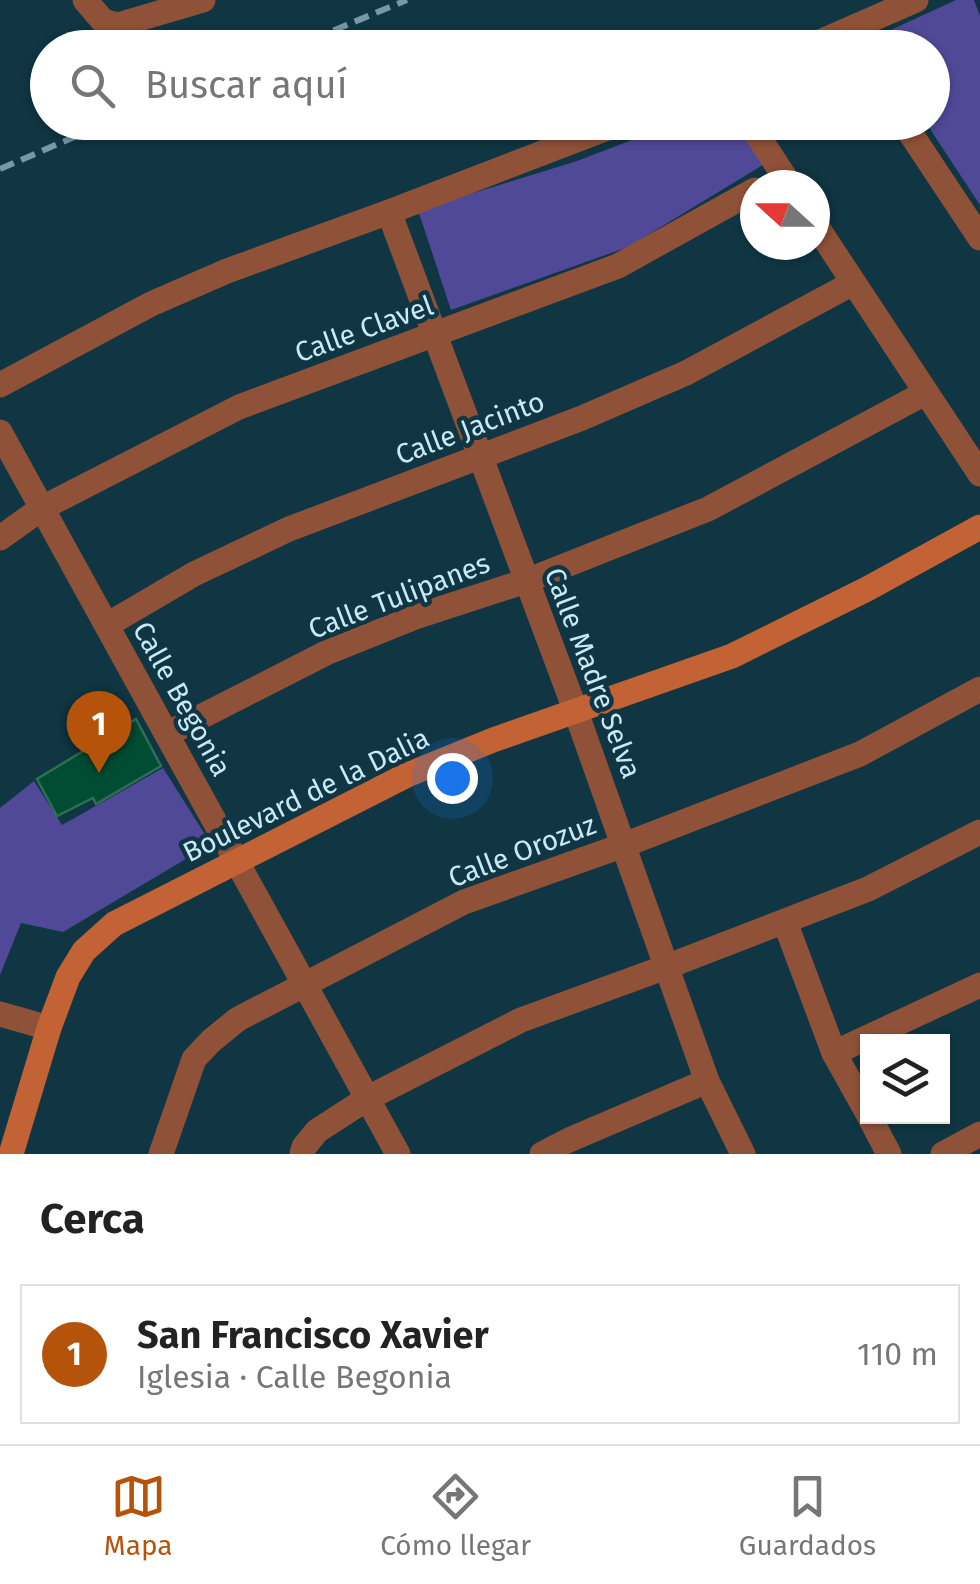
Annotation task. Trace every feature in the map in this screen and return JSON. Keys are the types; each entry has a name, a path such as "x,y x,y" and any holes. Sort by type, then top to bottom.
{"street":[{"path":"85,0 103,21 118,25 202,0"},
{"path":"865,30 916,0"},
{"path":"0,385 150,304 211,278 576,140"},
{"path":"758,140 773,170"},
{"path":"915,140 980,238"},
{"name":"Calle Clavel","path":"0,538 42,508 238,407 618,266 740,198"},
{"name":"Calle Madre Selva","path":"389,212 576,712 707,1081 743,1154"},
{"path":"830,247 980,474"},
{"name":"Calle Jacinto","path":"107,625 194,574 289,529 582,418 686,372 854,283"},
{"name":"Calle Tulipanes","path":"167,734 326,653 418,616 526,581 708,509 926,392"},
{"name":"Calle Begonia","path":"0,432 398,1154"},
{"name":"Boulevard de la Dalia","path":"10,1154 68,977 84,951 114,924 407,775 493,740 732,656 980,527"},
{"name":"Calle Orozuz","path":"161,1154 194,1059 238,1019 464,902 860,754 980,689"},
{"path":"302,1154 317,1131 368,1098 521,1020 868,889 980,832"},
{"path":"785,922 834,1053 860,1100"},
{"path":"834,1053 980,985"},
{"path":"0,1014 49,1028"},
{"path":"542,1154 707,1081"},
{"path":"873,1124 889,1154"},
{"path":"943,1154 980,1134"}],"shaded area":[{"path":"956,0 974,0 980,16 980,205 937,140 950,140 950,30 891,30"},
{"path":"632,140 750,140 766,163 754,170 740,170 740,179 628,247 451,310 418,210"},
{"path":"163,768 211,844 63,932 21,923 0,975 0,808 34,781 62,825"}],"building":[{"path":"136,719 161,766 96,804 93,798 57,816 37,779"}],"railway":[{"path":"334,30 407,0"},
{"path":"0,169 67,140"}],"place":[{"name":"San Francisco Xavier","path":"99,773"}]}
